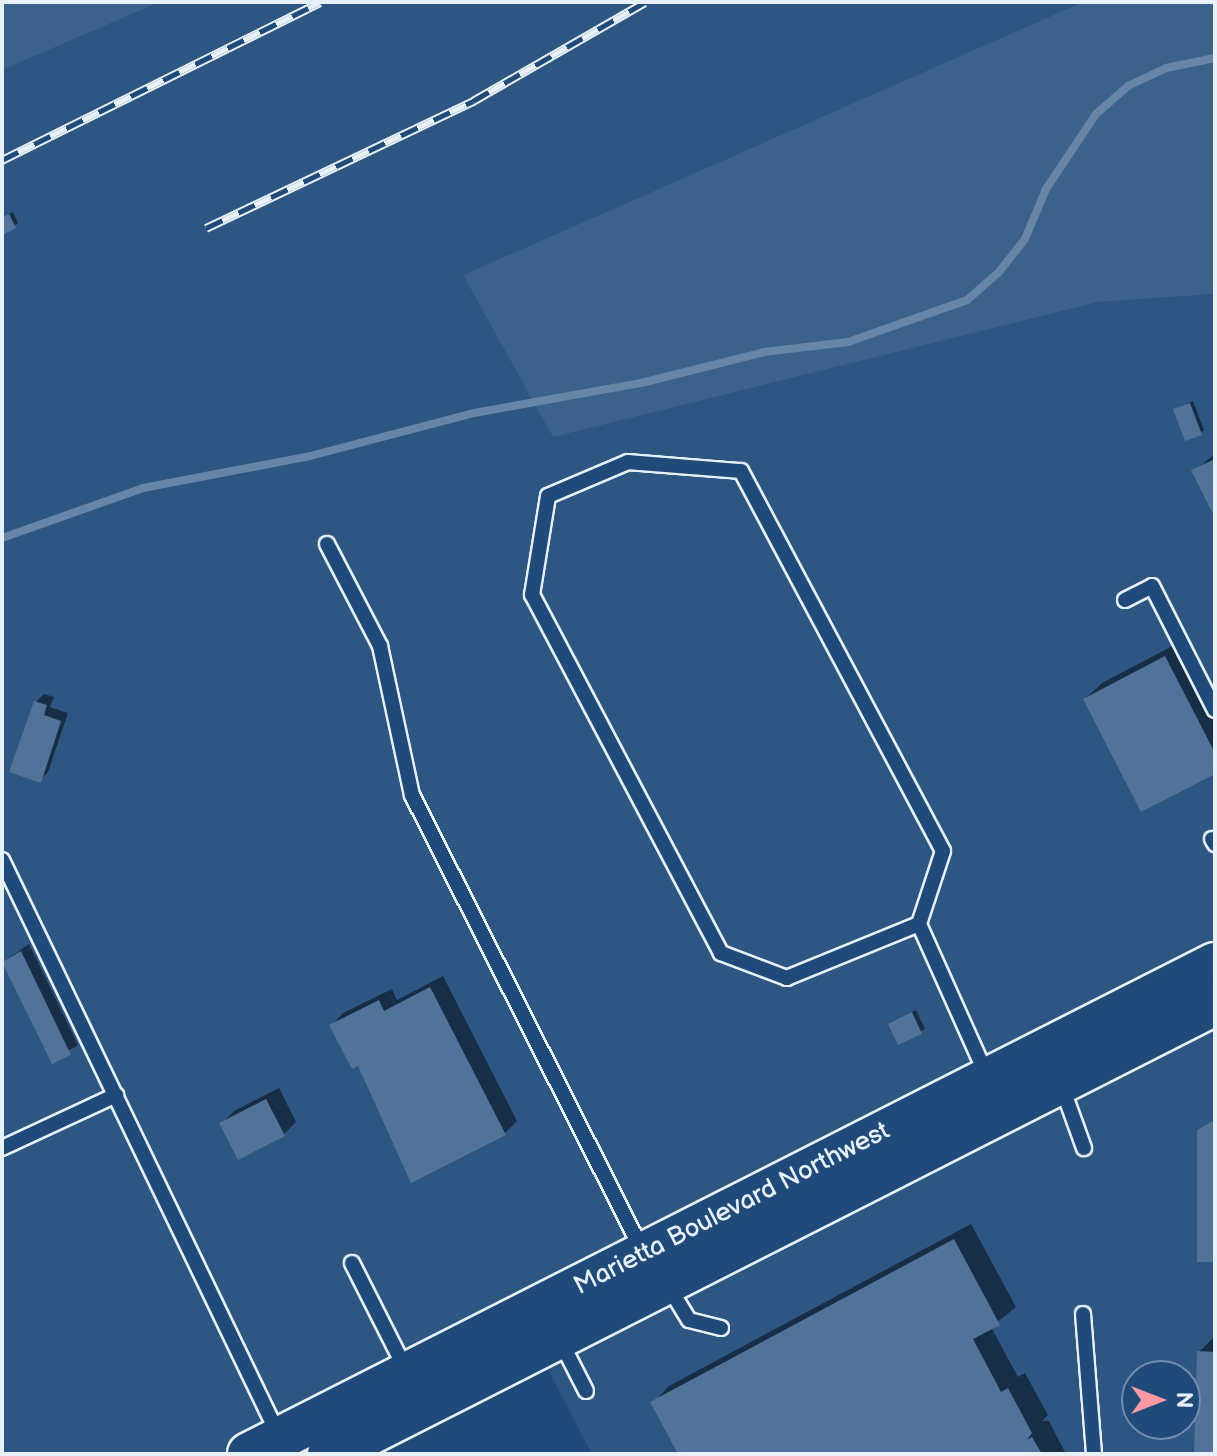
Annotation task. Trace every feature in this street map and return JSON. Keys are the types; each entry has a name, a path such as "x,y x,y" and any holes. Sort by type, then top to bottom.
{"main road":[{"name":"Marietta Boulevard Northwest","path":"272,1449 408,1373 655,1268 989,1080 1215,964"},
{"path":"329,1454 559,1338 655,1268 1061,1083 1215,1004"}],"lane":[{"path":"919,924 787,978 721,953 532,595 548,496 628,462 741,471 943,851 919,924 989,1080"},
{"path":"327,544 380,646 412,795 655,1268 689,1320 721,1328"},
{"path":"1125,600 1152,586 1215,710"},
{"path":"2,860 116,1095 272,1449"},
{"path":"1061,1083 1084,1148"},
{"path":"2,1148 116,1095"},
{"path":"352,1263 408,1373"},
{"path":"1083,1314 1094,1454"},
{"path":"559,1338 586,1391"}],"shaded area":[{"path":"2,2 160,2 2,70"},
{"path":"160,2 1083,2 463,275 1098,302 1215,294 1215,1454 592,1454 520,1316 242,1454 2,1454 2,70"},
{"path":"1083,2 1215,2 1215,294 1098,302 553,437 463,275"}],"building":[{"path":"9,214 16,228 2,235 2,217"},
{"path":"1190,403 1202,435 1185,441 1173,409"},
{"path":"1215,459 1215,518 1191,470"},
{"path":"1165,656 1215,753 1215,774 1141,812 1083,699"},
{"path":"34,701 47,705 44,715 61,721 41,783 9,772"},
{"path":"21,951 71,1055 52,1064 2,962"},
{"path":"430,987 506,1135 411,1183 358,1066 352,1069 329,1025 379,1000 384,1011"},
{"path":"912,1012 922,1034 898,1045 888,1024"},
{"path":"266,1099 285,1136 238,1160 219,1123"},
{"path":"1215,1120 1215,1262 1197,1262 1197,1130"},
{"path":"954,1239 1000,1325 973,1339 1001,1392 1008,1388 1032,1433 1027,1440 1032,1437 1042,1454 678,1454 650,1402"},
{"path":"1197,1351 1215,1352 1215,1454 1194,1454 1194,1440 1201,1440 1201,1360 1197,1360"}],"waterway":[{"path":"2,538 143,488 310,456 474,413 641,383 764,352 848,342 967,300 999,272 1025,239 1046,189 1096,114 1128,86 1166,68 1215,58"}],"railway":[{"path":"2,160 320,2"},
{"path":"206,228 473,101 645,2"}]}
